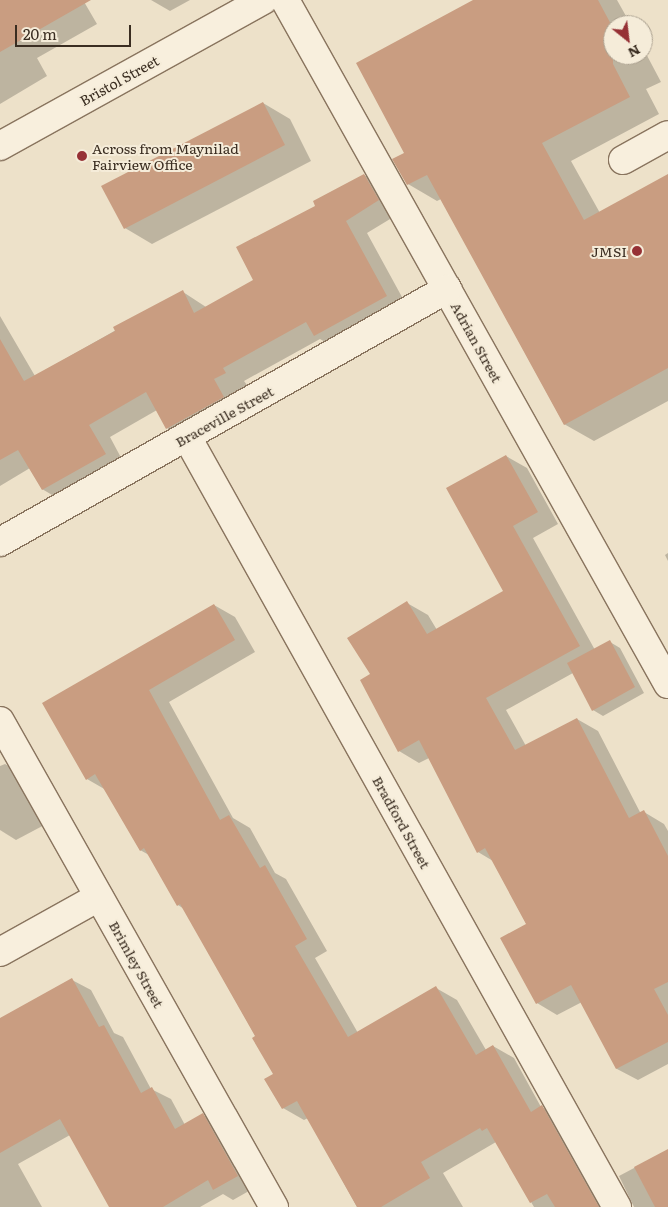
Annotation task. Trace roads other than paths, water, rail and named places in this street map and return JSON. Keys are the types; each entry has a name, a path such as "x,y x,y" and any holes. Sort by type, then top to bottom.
{"street":[{"name":"Bristol Street","path":"0,146 263,0"},
{"name":"Adrian Street","path":"285,0 668,684"},
{"path":"623,160 668,135"},
{"name":"Braceville Street","path":"0,542 447,290"},
{"name":"Bradford Street","path":"187,437 616,1207"},
{"name":"Brimley Street","path":"0,721 99,897 266,1204"},
{"path":"0,952 99,897"}],"place":[{"name":"Across from Maynilad Fairview Office","path":"82,156"},
{"name":"JMSI","path":"637,251"}]}
